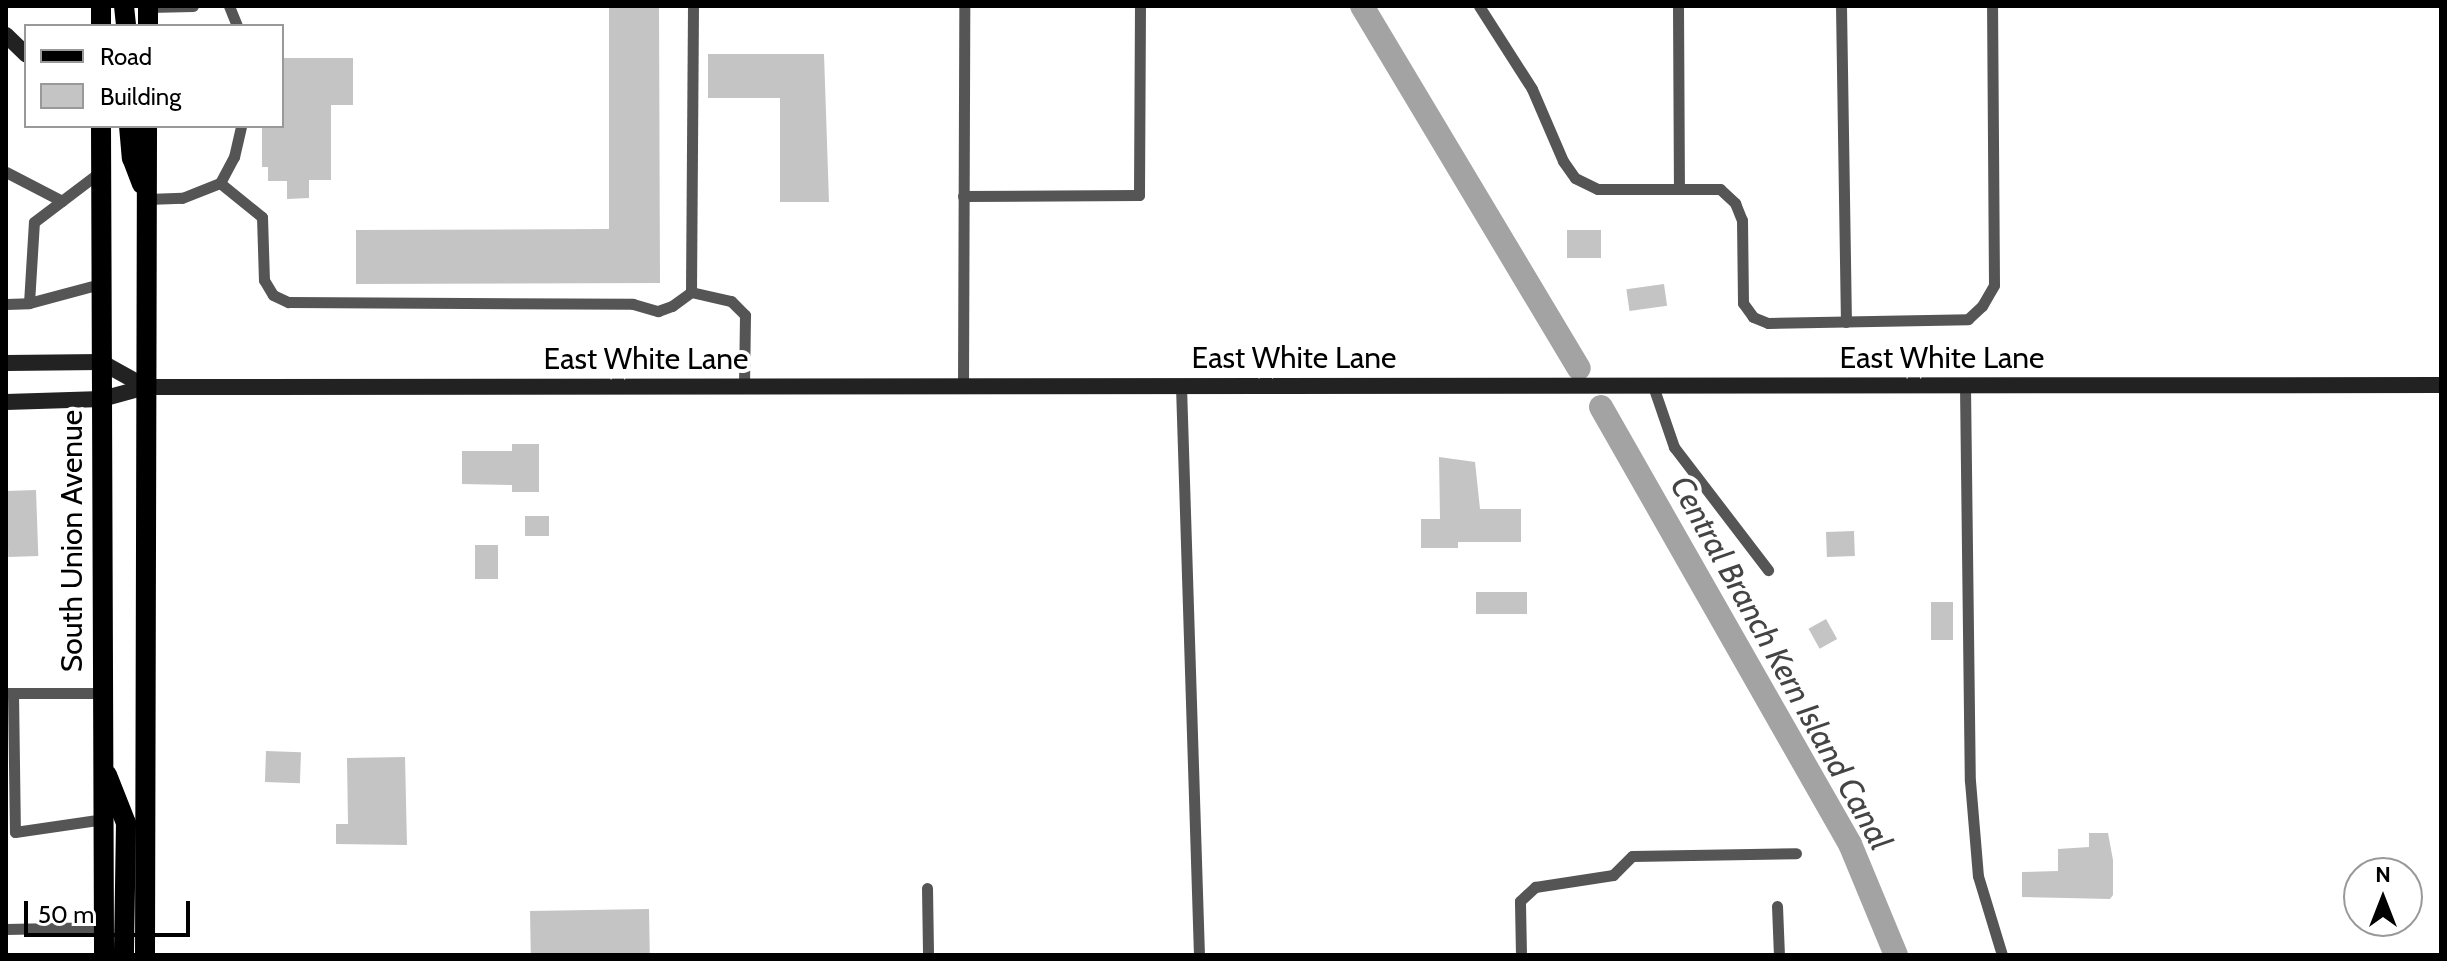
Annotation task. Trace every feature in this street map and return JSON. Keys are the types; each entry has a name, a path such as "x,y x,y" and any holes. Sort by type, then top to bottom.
{"main road":[{"path":"129,128 132,158 147,199"},
{"path":"145,955 147,128"},
{"name":"South Union Avenue","path":"99,129 104,955"},
{"path":"104,768 126,823 124,955"}],"street":[{"path":"6,35 24,52"},
{"path":"6,363 101,362 146,387"},
{"name":"East White Lane","path":"146,387 2441,385"},
{"path":"6,402 102,399 146,387"}],"lane":[{"path":"148,6 193,6"},
{"path":"691,292 693,6"},
{"path":"963,387 964,6"},
{"path":"963,196 1139,195 1140,6"},
{"path":"1479,6 1532,89 1563,161 1575,178 1598,189 1720,189 1735,203 1742,220 1743,303 1753,317 1768,323 1968,319 1994,285 1992,6"},
{"path":"1678,6 1679,189"},
{"path":"1841,6 1846,322"},
{"path":"147,199 182,198 220,183 234,157 241,128"},
{"path":"29,303 34,222 101,171"},
{"path":"6,172 62,201"},
{"path":"220,183 262,217 264,280 273,295 288,302 633,304 658,311 672,306 691,292 731,301 745,315 744,387"},
{"path":"6,304 29,303 100,284"},
{"path":"1181,386 1199,955"},
{"path":"1653,386 1674,447 1768,570"},
{"path":"1965,386 1970,781 1978,876 2002,955"},
{"path":"103,693 10,693 15,832 104,819"},
{"path":"1521,955 1520,901 1535,887 1613,875 1632,856 1796,853"},
{"path":"927,888 928,955"},
{"path":"1777,906 1779,955"},
{"path":"6,929 104,927"}],"building":[{"path":"609,6 659,6 660,283 356,284 356,230 609,229"},
{"path":"708,54 824,54 829,202 780,202 780,98 708,98"},
{"path":"284,58 353,58 353,105 331,105 331,180 309,180 309,198 287,199 287,181 268,181 268,167 262,167 262,128 284,128"},
{"path":"1567,230 1601,230 1601,258 1567,258"},
{"path":"1664,284 1667,306 1629,311 1626,289"},
{"path":"512,444 539,444 539,492 512,492 512,485 462,484 462,451 512,451"},
{"path":"1439,457 1475,462 1480,509 1521,509 1521,542 1458,542 1458,548 1421,548 1421,519 1440,519"},
{"path":"36,490 38,556 8,557 6,491"},
{"path":"525,516 549,516 549,536 525,536"},
{"path":"1854,531 1855,556 1827,557 1826,532"},
{"path":"475,545 498,545 498,579 475,579"},
{"path":"1476,592 1527,592 1527,614 1476,614"},
{"path":"1931,602 1953,602 1953,640 1931,640"},
{"path":"1826,619 1837,639 1820,649 1809,629"},
{"path":"266,751 301,752 300,783 265,782"},
{"path":"405,757 407,845 336,844 336,824 348,824 347,758"},
{"path":"2089,833 2108,833 2113,860 2113,895 2110,899 2022,897 2022,872 2058,871 2058,849 2089,847"},
{"path":"649,909 650,955 531,955 530,911"}],"waterway":[{"name":"Central Branch Kern Island Canal","path":"1362,6 1579,368"},
{"name":"Central Branch Kern Island Canal","path":"1601,407 1850,844 1896,955"}]}
